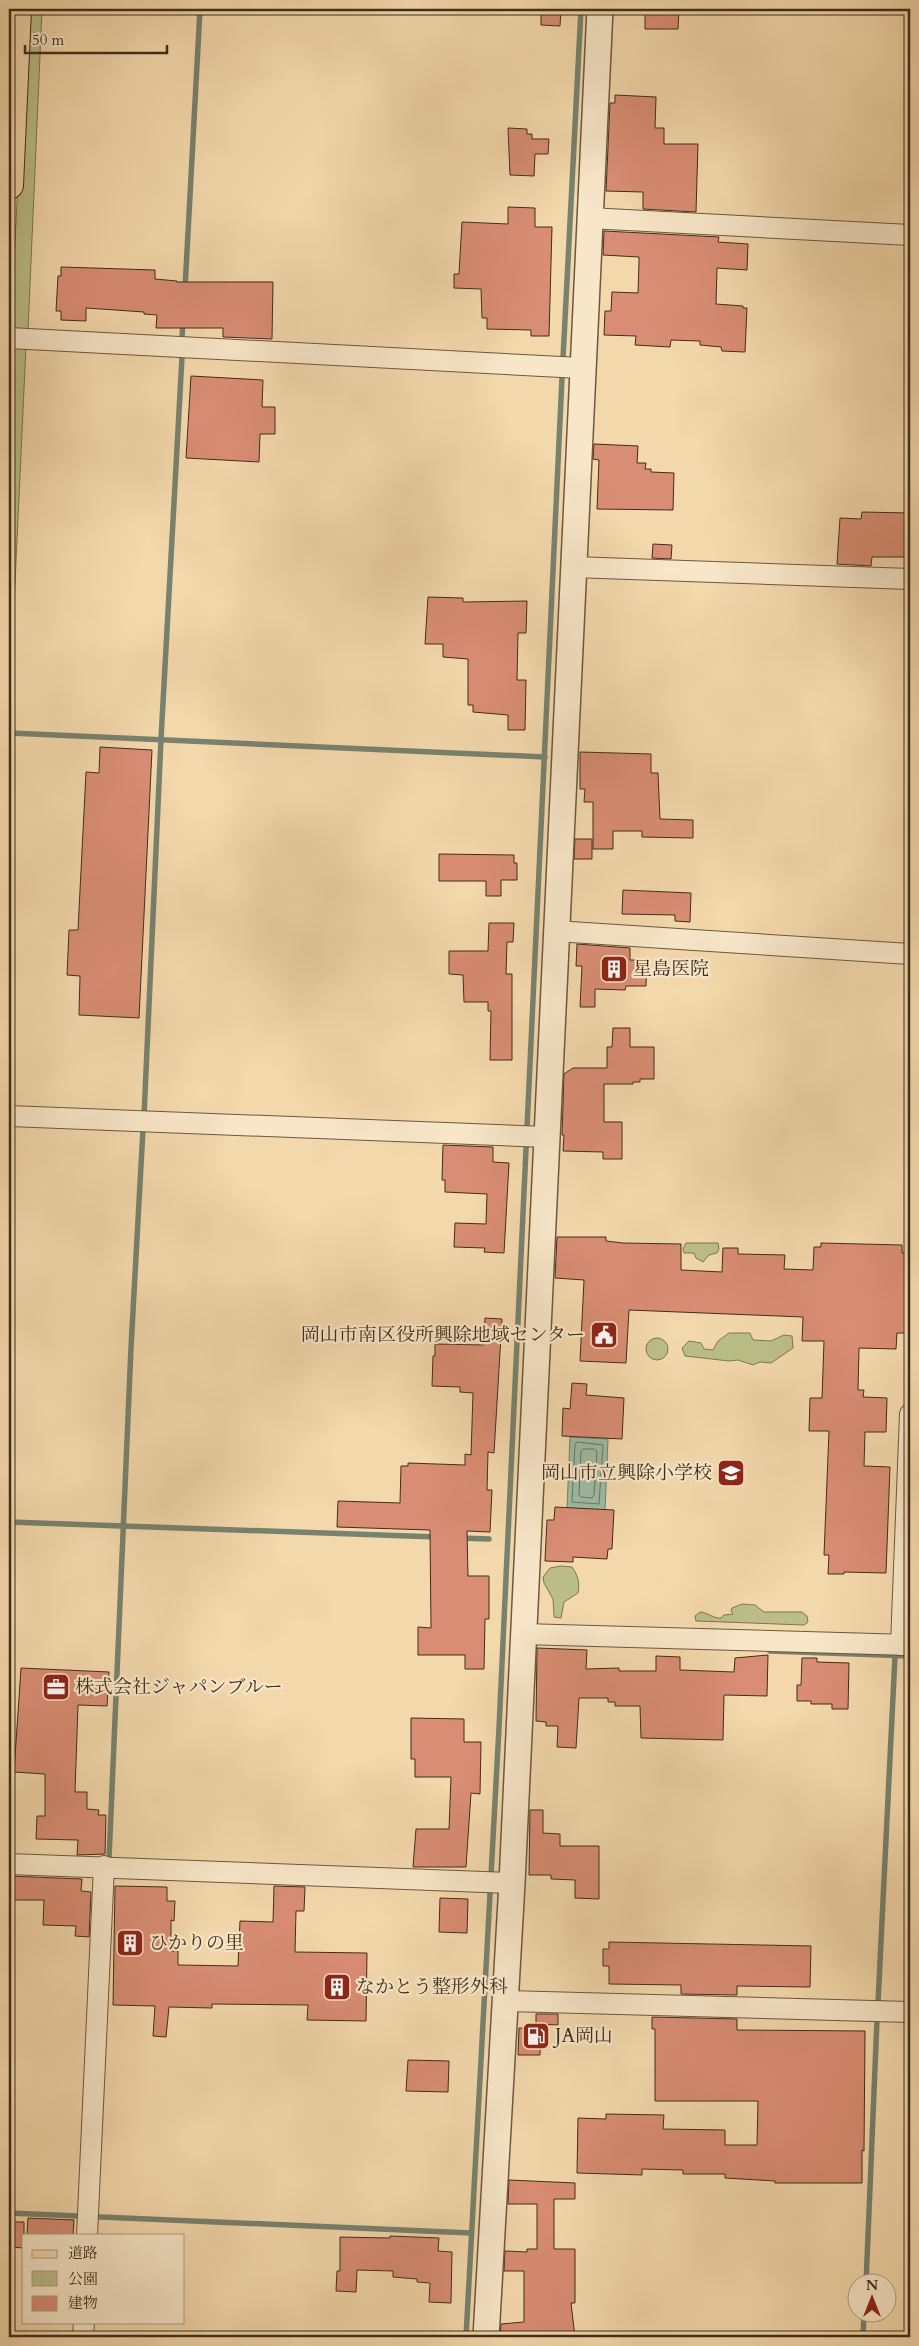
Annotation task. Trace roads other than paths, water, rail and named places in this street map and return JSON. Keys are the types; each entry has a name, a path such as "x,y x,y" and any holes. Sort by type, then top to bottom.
{"main road":[{"path":"9,185 18,9"}],"street":[{"path":"486,2337 505,2001 497,1882 522,1634 533,1136 555,932 573,567 569,367 589,218 600,9"},
{"path":"589,218 910,235"},
{"path":"9,338 569,367"},
{"path":"573,567 711,570 910,579"},
{"path":"555,932 910,954"},
{"path":"9,1116 504,1137 533,1136"},
{"path":"522,1634 905,1645 910,1414"},
{"path":"9,1864 104,1866 497,1882"},
{"path":"88,2223 104,1866"},
{"path":"505,2001 910,2012"},
{"path":"83,2337 84,2324"}],"water":[{"path":"570,1437 608,1439 605,1510 567,1508"}],"waterway":[{"path":"185,289 200,9"},
{"path":"466,2337 499,1728 581,9"},
{"path":"182,338 183,320"},
{"path":"144,1116 161,739 182,357"},
{"path":"10,733 545,757"},
{"path":"109,1859 131,1348 143,1129 147,1129"},
{"path":"9,1522 437,1537"},
{"path":"461,1538 489,1539"},
{"path":"770,1651 910,1656"},
{"path":"878,2003 895,1656"},
{"path":"866,2274 877,2020"},
{"path":"9,2213 471,2233"},
{"path":"863,2337 864,2324"}],"place":[{"name":"星島医院","path":"614,969"},
{"name":"岡山市南区役所興除地域センター","path":"604,1335"},
{"name":"岡山市立興除小学校","path":"731,1473"},
{"name":"株式会社ジャパンブルー","path":"56,1687"},
{"name":"ひかりの里","path":"130,1943"},
{"name":"なかとう整形外科","path":"337,1987"},
{"name":"JA岡山","path":"536,2036"}]}
